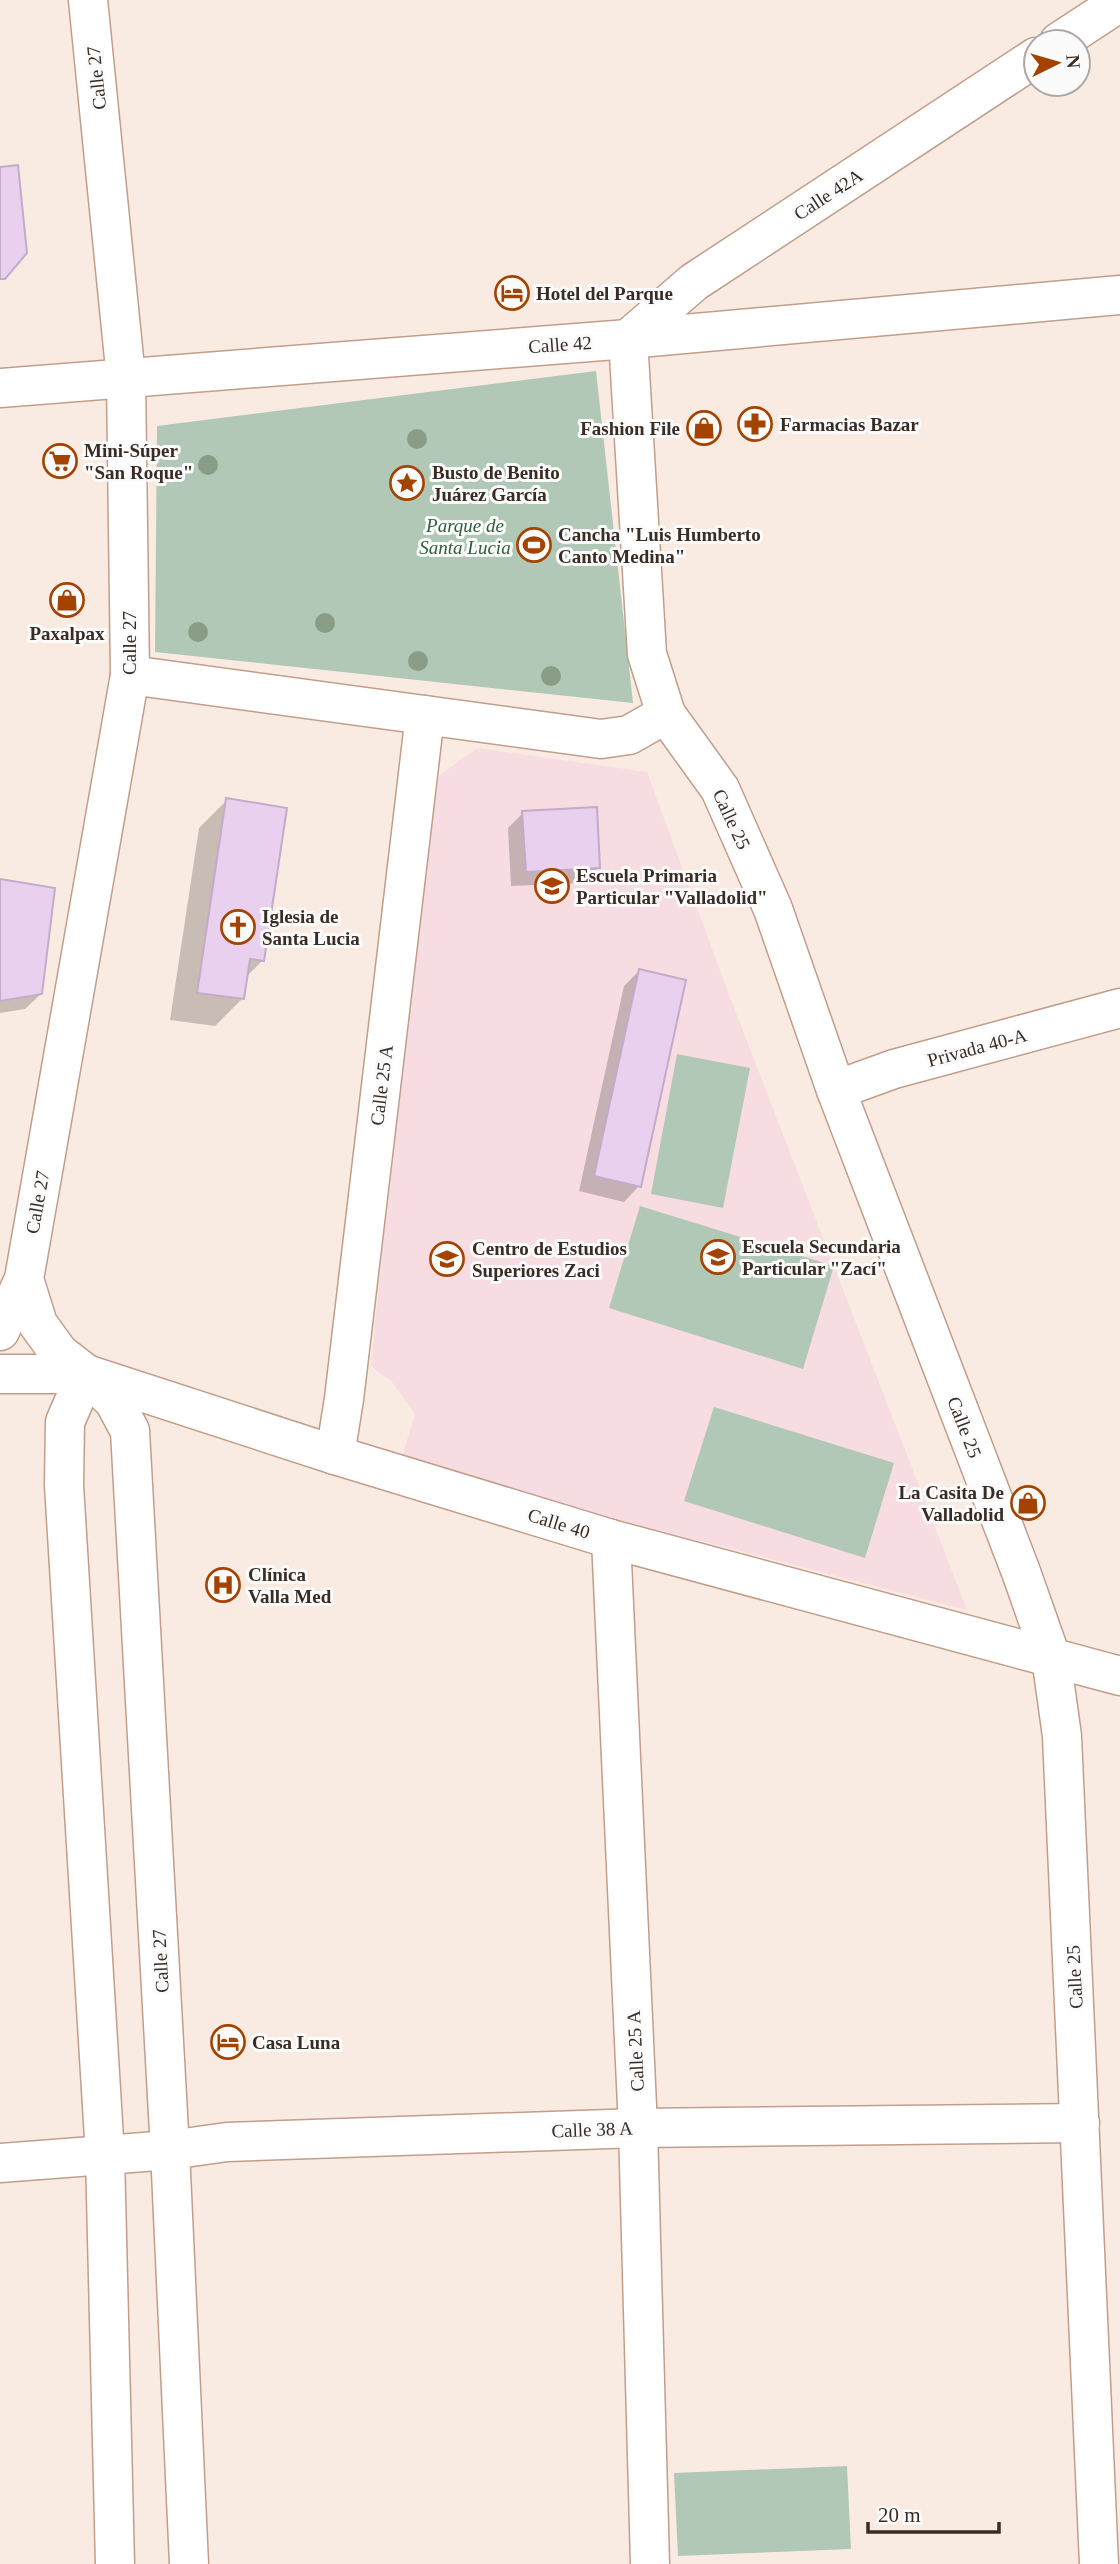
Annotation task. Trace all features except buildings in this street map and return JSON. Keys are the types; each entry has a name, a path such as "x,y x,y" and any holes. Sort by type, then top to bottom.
{"street":[{"name":"Calle 27","path":"0,1331 24,1279 131,675 125,378 88,0"},
{"path":"1080,28 1120,2"},
{"name":"Calle 42A","path":"628,339 694,282 1022,66"},
{"name":"Calle 42","path":"0,388 628,339 1120,295"},
{"name":"Calle 25","path":"628,339 647,654 666,714 720,789 773,909 836,1090 1051,1657 1062,1736 1099,2564"},
{"path":"131,675 601,740 629,735 666,714"},
{"name":"Calle 25 A","path":"335,1455 344,1399 425,715"},
{"name":"Privada 40-A","path":"836,1090 894,1069 1120,1008"},
{"name":"Calle 27","path":"24,1279 38,1324 59,1353 114,1401 130,1431 170,2150 189,2564"},
{"name":"Calle 40","path":"0,1374 86,1374 335,1455 611,1538 1120,1676"},
{"path":"86,1374 65,1422 64,1485 106,2155 115,2564"},
{"name":"Calle 25 A","path":"611,1538 638,2128 650,2564"},
{"name":"Calle 38 A","path":"0,2163 170,2150 227,2142 638,2128 1080,2123"}],"shaded area":[{"path":"478,748 647,772 728,992 967,1610 400,1463 415,1414 392,1382 371,1366 407,988 420,812 441,774"}],"green space":[{"name":"Parque de Santa Lucia","path":"596,371 633,703 155,652 157,426"},
{"path":"677,1054 750,1068 723,1208 651,1194"},
{"path":"640,1206 834,1266 803,1369 609,1308"},
{"path":"714,1407 894,1463 865,1558 684,1501"},
{"path":"847,2466 851,2549 678,2556 674,2473"}],"place":[{"name":"Hotel del Parque","path":"512,293"},
{"name":"Farmacias Bazar","path":"755,424"},
{"name":"Fashion File","path":"704,428"},
{"name":"Mini-Súper \"San Roque\"","path":"60,461"},
{"name":"Busto de Benito Juárez García","path":"407,483"},
{"name":"Cancha \"Luis Humberto Canto Medina\"","path":"534,545"},
{"name":"Paxalpax","path":"67,600"},
{"name":"Escuela Primaria Particular \"Valladolid\"","path":"552,886"},
{"name":"Iglesia de Santa Lucia","path":"238,927"},
{"name":"Escuela Secundaria Particular \"Zací\"","path":"718,1257"},
{"name":"Centro de Estudios Superiores Zaci","path":"447,1259"},
{"name":"La Casita De Valladolid","path":"1028,1503"},
{"name":"Clínica Valla Med","path":"223,1585"},
{"name":"Casa Luna","path":"228,2042"}]}
